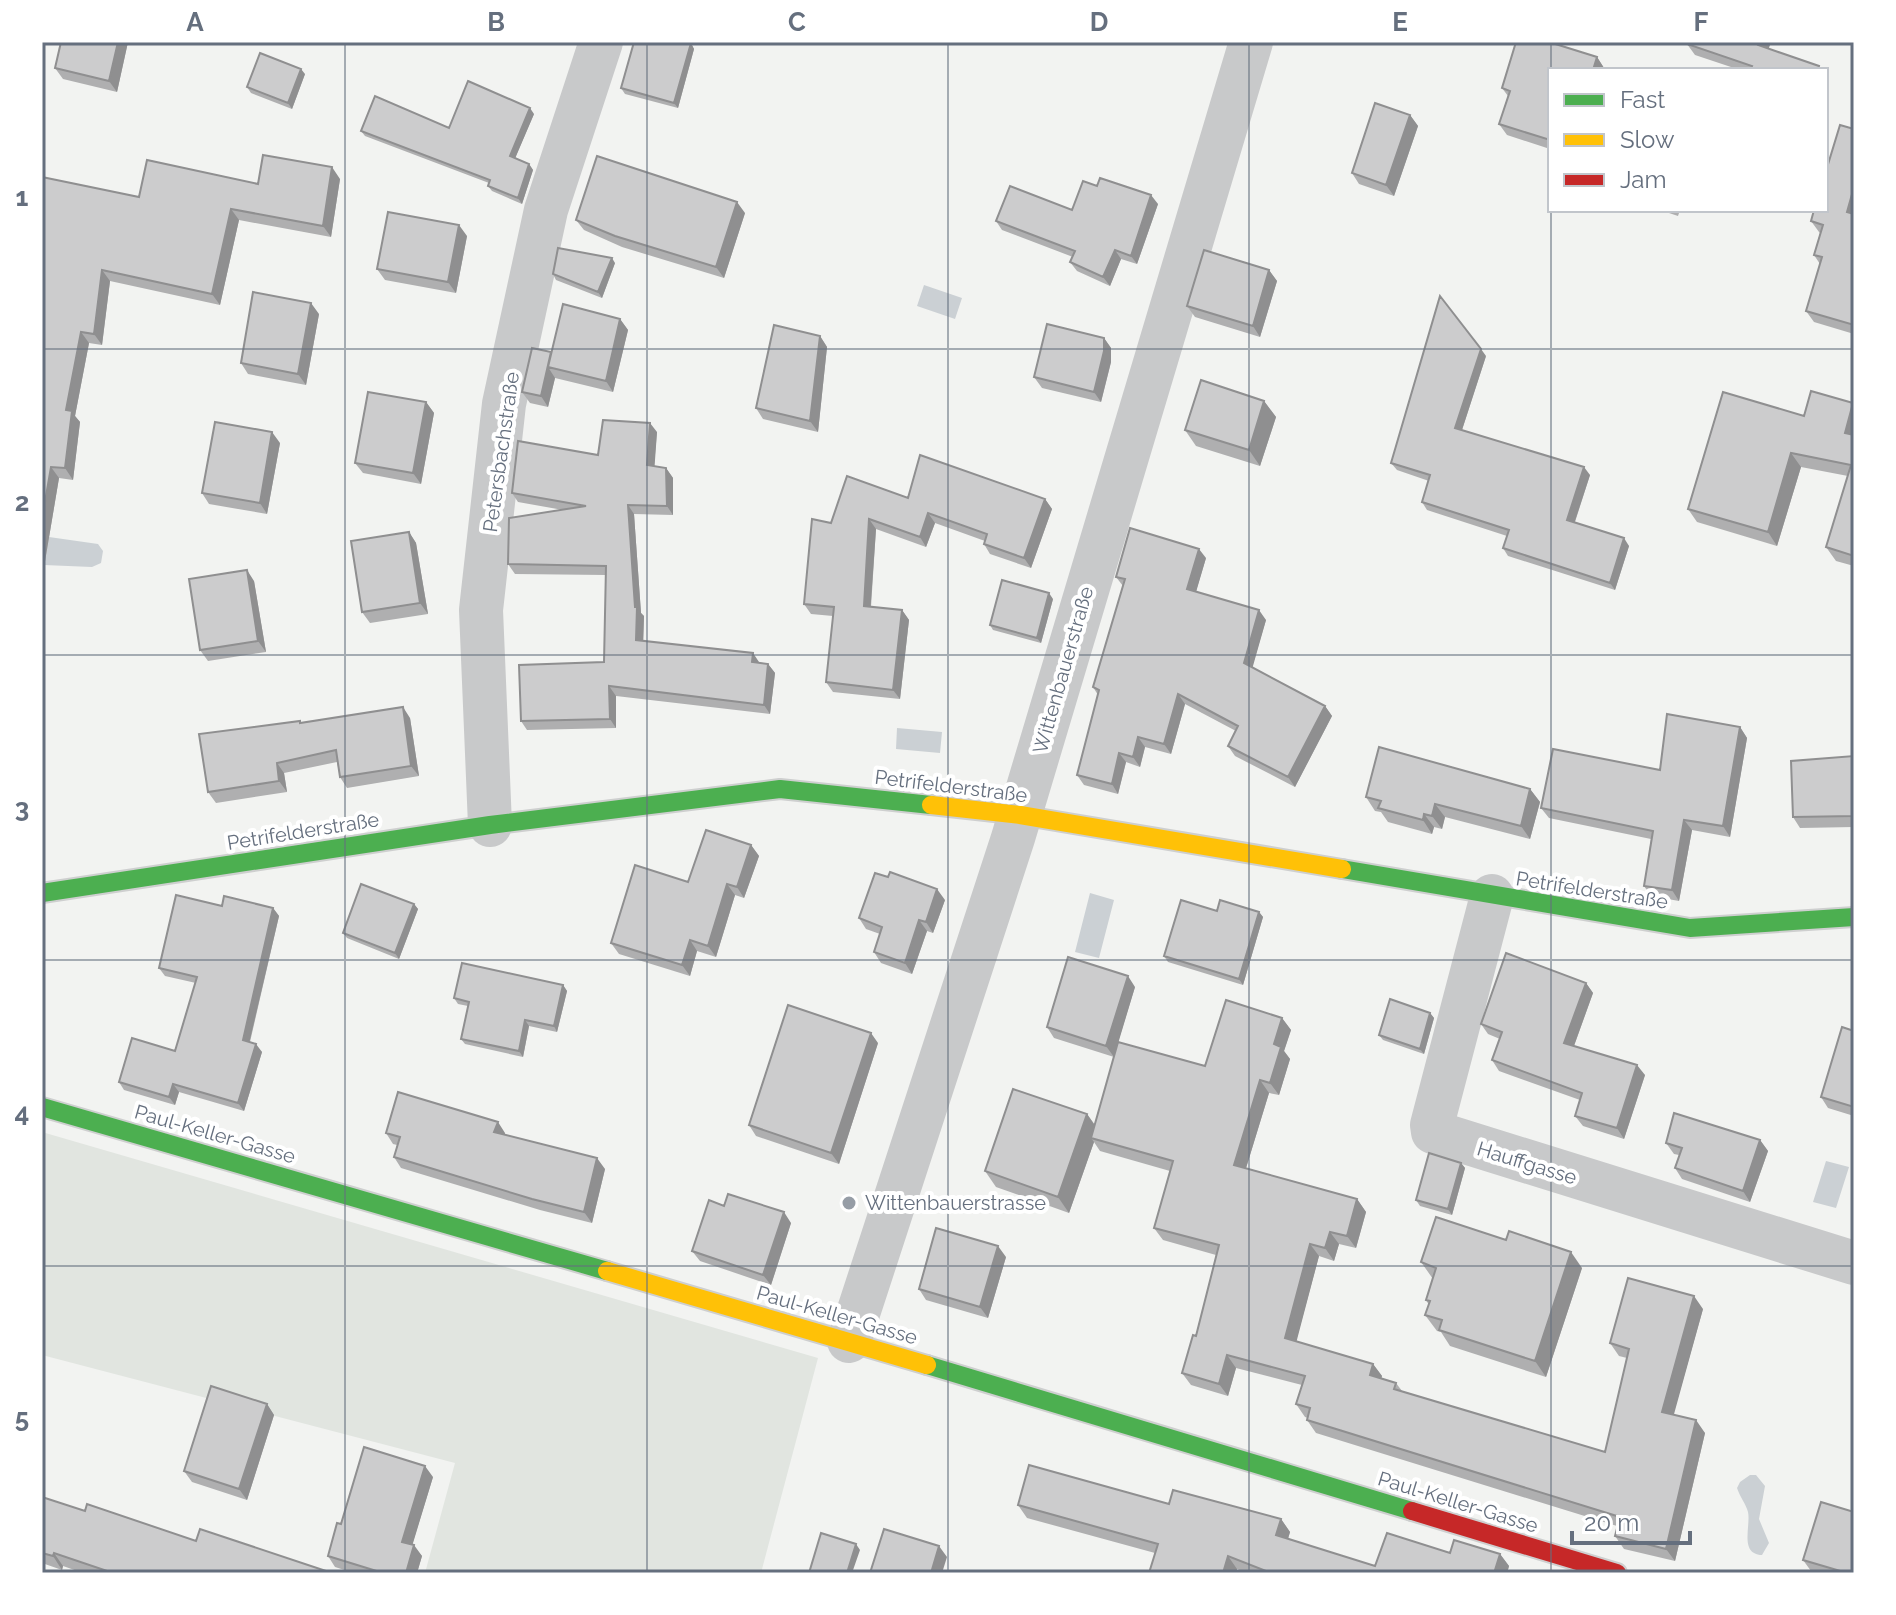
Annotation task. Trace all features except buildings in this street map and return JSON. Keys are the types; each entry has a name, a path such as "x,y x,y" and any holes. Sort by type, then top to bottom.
{"main road":[{"name":"Petrifelderstraße","path":"42,893 490,825 780,789 1020,815 1690,928 1854,917"},
{"name":"Paul-Keller-Gasse","path":"42,1107 849,1341 1617,1573"}],"street":[{"name":"Petersbachstraße","path":"490,825 481,610 504,404 546,210 601,42"},
{"name":"Wittenbauerstraße","path":"849,1341 1020,815 1251,42"},
{"name":"Hauffgasse","path":"1492,896 1432,1125 1433,1132 1854,1263"}],"shaded area":[{"path":"924,285 962,298 955,319 917,306"},
{"path":"49,537 98,544 103,551 101,563 92,567 44,565"},
{"path":"897,728 942,732 940,753 896,749"},
{"path":"1090,893 1114,900 1099,958 1075,952"},
{"path":"42,1132 818,1358 761,1573 425,1573 455,1463 42,1355"},
{"path":"1826,1161 1849,1167 1836,1208 1813,1202"},
{"path":"1750,1475 1756,1475 1765,1486 1759,1519 1769,1543 1762,1555 1755,1553 1748,1545 1748,1512 1737,1488"}],"traffic: fast":[{"path":"42,893 490,825 780,789 931,805"},
{"path":"1342,869 1690,928 1854,917"},
{"path":"42,1107 607,1271"},
{"path":"927,1365 1412,1511"}],"traffic: slow":[{"path":"931,805 1020,815 1342,869"},
{"path":"607,1271 927,1365"}],"traffic: jam":[{"path":"1412,1511 1617,1573"}],"place":[{"name":"Wittenbauerstrasse","path":"849,1203"}]}
